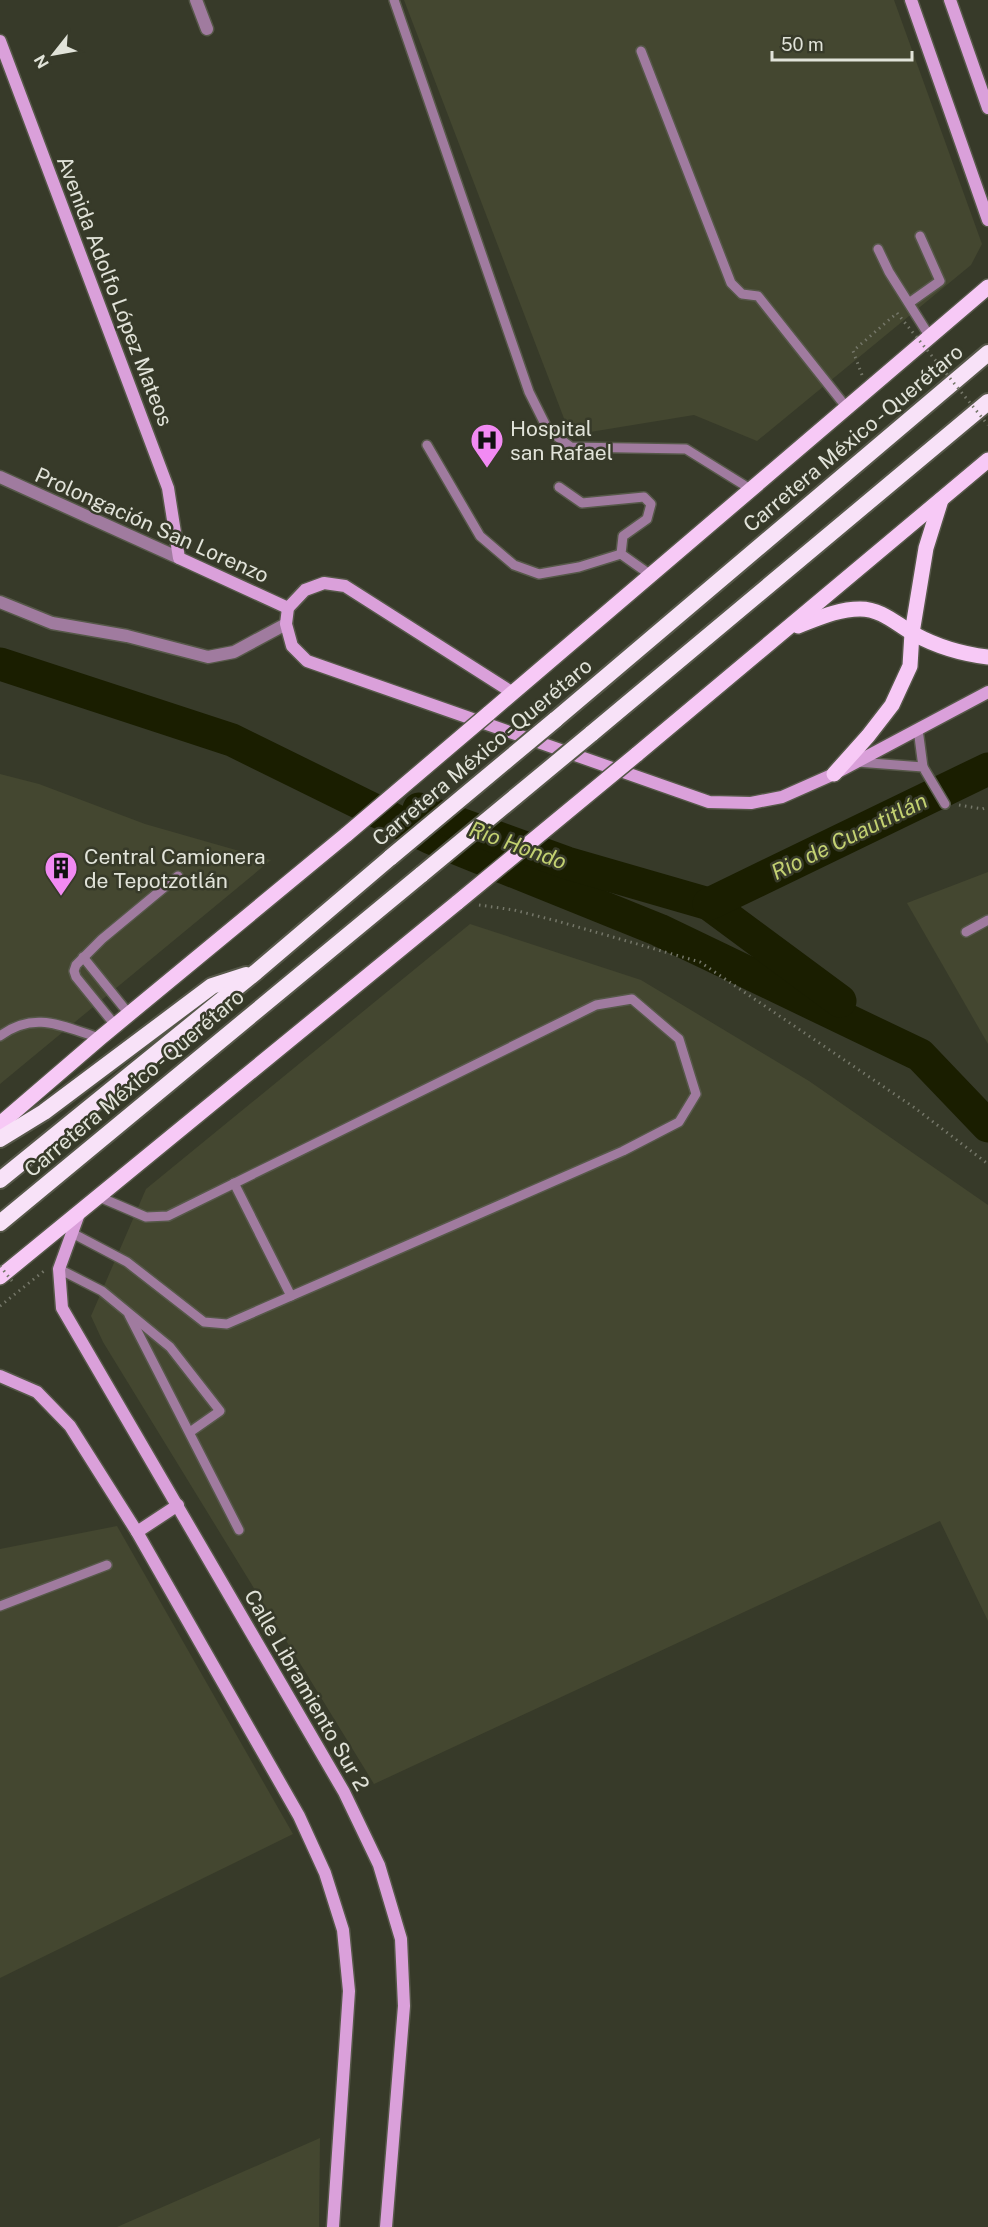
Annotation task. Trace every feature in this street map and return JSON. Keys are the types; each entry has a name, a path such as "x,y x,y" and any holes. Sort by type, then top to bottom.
{"highway":[{"name":"Carretera México - Querétaro","path":"0,1180 256,972 988,353"},
{"name":"Carretera México - Querétaro","path":"0,1223 988,402"},
{"path":"0,1139 44,1112 212,986 256,972"}],"main road":[{"path":"911,0 988,220"},
{"path":"950,0 988,108"},
{"name":"Avenida Adolfo López Mateos","path":"0,41 168,488 179,558"},
{"path":"0,1124 652,576 988,287"},
{"path":"6,1279 97,1196 636,755 988,460"},
{"path":"834,774 892,705 910,666 912,633 926,548 941,500"},
{"name":"Prolongación San Lorenzo","path":"179,558 288,608"},
{"path":"513,693 345,586 324,583 305,590 288,608 286,624 292,646 307,661 709,802 750,803 782,797 834,774 988,692"},
{"path":"787,630 834,612 862,609 887,615 912,633 942,647 988,657"},
{"name":"Calle Libramiento Sur 2","path":"80,1211 59,1269 62,1308 344,1792 379,1865 401,1939 404,2006 386,2227"},
{"path":"0,1377 37,1392 70,1426 136,1532 299,1816 325,1873 343,1930 349,1992 333,2227"},
{"path":"136,1532 178,1505"}],"street":[{"path":"196,0 207,29"},
{"name":"Prolongación San Lorenzo","path":"0,477 179,558"},
{"path":"0,602 52,623 127,636 208,657 234,652 286,624"}],"lane":[{"path":"394,0 529,392 548,430 571,447 686,449 752,490"},
{"path":"641,51 730,283 742,294 758,296 847,408"},
{"path":"909,303 940,281 920,236"},
{"path":"878,249 889,272 930,337"},
{"path":"427,445 480,536 514,565 539,574 579,567 621,554"},
{"path":"559,487 582,503 644,497 651,504 647,519 624,536 621,554"},
{"path":"621,554 652,576"},
{"path":"918,729 923,767 945,804"},
{"path":"856,762 923,767"},
{"path":"115,1025 76,977 74,971 76,965 178,876"},
{"path":"966,932 988,920"},
{"path":"83,957 129,1014"},
{"path":"72,1233 127,1262 204,1322 227,1324 612,1156 679,1122 696,1094 679,1039 632,999 596,1005 168,1216 146,1217 97,1196"},
{"path":"0,1036 11,1028 41,1020 100,1038"},
{"path":"234,1183 291,1296"},
{"path":"59,1269 102,1291 170,1347 220,1411 190,1432"},
{"path":"127,1310 239,1530"},
{"path":"0,1606 107,1565"}],"path":[{"path":"867,391 853,351 897,313 988,426"},
{"path":"945,804 988,807"},
{"path":"458,902 514,910 700,962 915,1108 988,1164"},
{"path":"0,1306 64,1255"},
{"path":"0,1266 6,1279"}],"shaded area":[{"path":"404,0 894,0 982,244 971,265 757,441 694,415 584,433 565,421"},
{"path":"0,774 39,784 145,824 271,860 0,1084"},
{"path":"988,872 988,1044 907,903"},
{"path":"470,924 641,980 809,1081 988,1205 988,1621 940,1521 374,1784 103,1342 91,1316 146,1189"},
{"path":"117,1526 293,1834 0,1978 0,1549"},
{"path":"320,2138 319,2227 117,2227"}],"waterway":[{"path":"0,664 232,740 431,838 659,930 920,1055 988,1126"},
{"name":"Rio de Cuautitlán","path":"709,904 988,769"},
{"name":"Rio Hondo","path":"419,809 567,863 709,904 840,1001"}],"place":[{"name":"Hospital san Rafael","path":"487,469"},
{"name":"Central Camionera de Tepotzotlán","path":"61,897"}]}
